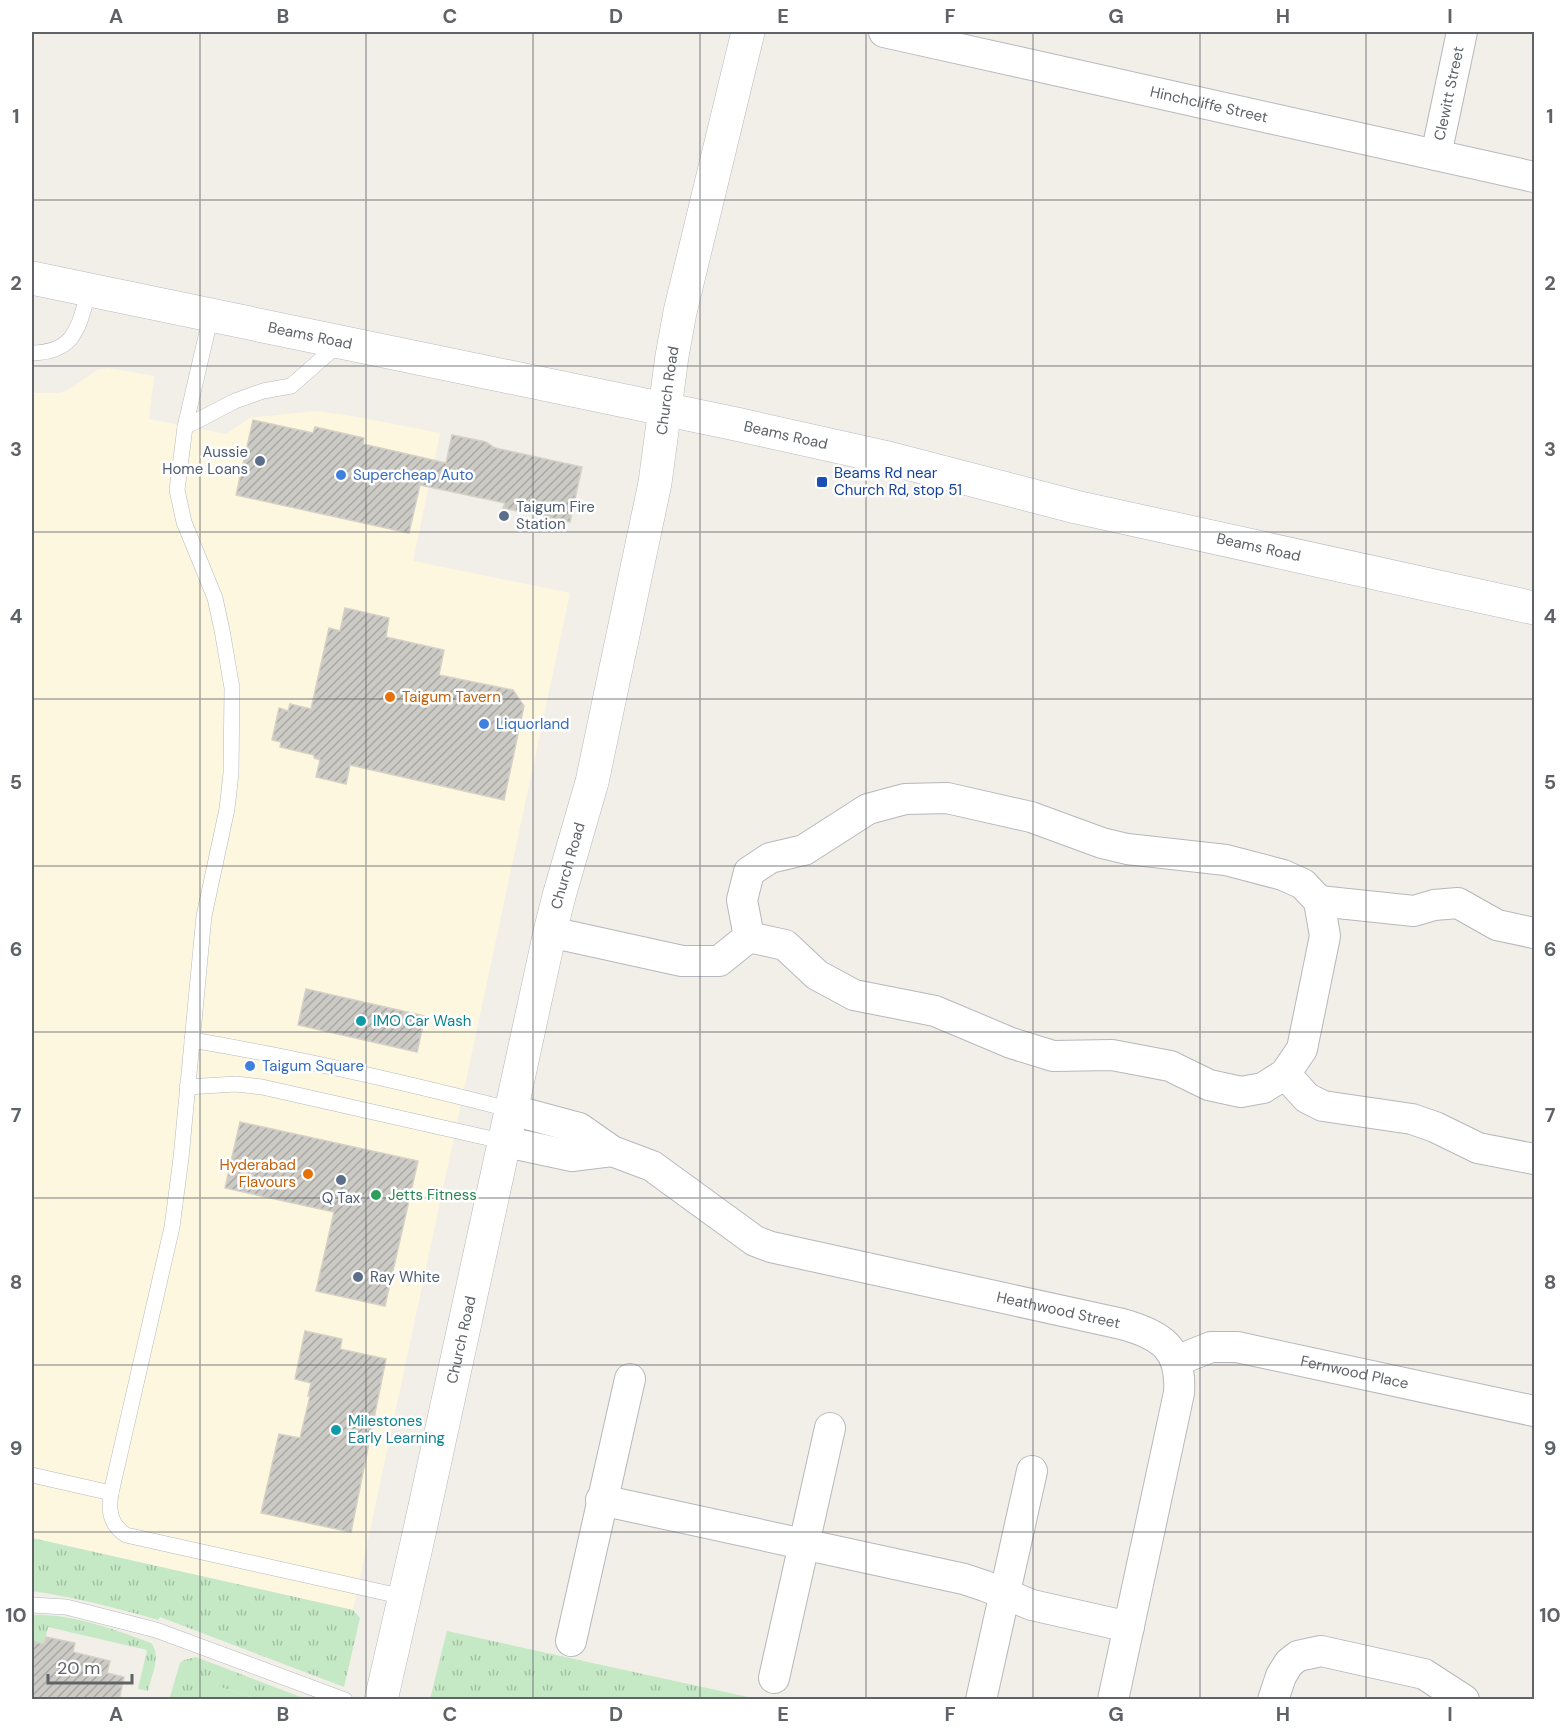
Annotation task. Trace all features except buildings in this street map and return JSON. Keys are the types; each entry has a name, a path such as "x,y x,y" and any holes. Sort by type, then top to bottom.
{"street":[{"name":"Church Road","path":"381,1700 550,932 592,782 655,483 680,312 748,32"},
{"name":"Hinchcliffe Street","path":"884,32 1534,177"},
{"name":"Clewitt Street","path":"1436,155 1462,32"},
{"name":"Beams Road","path":"32,278 342,341 884,457 1076,507 1534,608"},
{"path":"947,798 1031,817 1102,843 1127,849 1226,860 1283,875 1303,884 1319,901 1325,936 1302,1049 1285,1074 1263,1088 1241,1092 1209,1085 1170,1066 1112,1054 1053,1056 1011,1043 935,1011 854,995 817,975 785,945 749,937 742,900 749,872 770,858 804,850 868,809 905,799 947,798"},
{"path":"1319,901 1414,911 1458,903 1497,925 1534,933"},
{"path":"550,932 682,961 719,961 749,937"},
{"path":"1285,1074 1307,1098 1323,1106 1412,1119 1435,1127 1478,1148 1534,1159"},
{"name":"Heathwood Street","path":"509,1126 572,1156 612,1151 652,1166 755,1241 771,1247 1138,1328 1159,1337 1172,1352 1176,1361 1179,1370 1179,1393 1113,1700"},
{"name":"Fernwood Place","path":"1176,1361 1211,1347 1237,1347 1534,1411"},
{"path":"571,1641 630,1379"},
{"path":"774,1677 830,1428"},
{"path":"981,1700 1032,1471"},
{"path":"601,1500 964,1579 1032,1605 1129,1627"},
{"path":"1273,1700 1281,1676 1289,1663 1298,1656 1321,1651 1424,1674 1464,1700"}],"lane":[{"path":"32,353 59,348 73,337 89,291"},
{"path":"211,315 185,427 177,490 179,507 214,598 222,630 232,696 232,747 227,809 204,916 181,1158 172,1227 111,1493 109,1511 116,1527 126,1535 404,1597"},
{"path":"185,427 235,401 263,391 291,386 342,341"},
{"path":"192,1040 437,1091 509,1126"},
{"path":"187,1087 236,1084 262,1087 509,1126"},
{"path":"32,1475 111,1493"},
{"path":"32,1605 66,1607 156,1630 345,1700"}],"shaded area":[{"name":"Taigum Square","path":"108,368 154,376 149,419 226,434 250,418 315,411 440,433 413,561 570,593 353,1610 32,1538 32,393 59,393 70,389 97,370"}],"green space":[{"path":"32,1538 353,1610 360,1618 344,1687 160,1617 158,1620 96,1603 32,1591"},
{"path":"32,1615 77,1620 151,1643 156,1660 148,1691 138,1689 147,1650 48,1627 44,1644 32,1641"},
{"path":"447,1631 757,1699 430,1699"},
{"path":"196,1657 306,1699 257,1699 214,1685 202,1685 184,1699 169,1700 180,1663"},
{"path":"202,1685 214,1685 257,1699 184,1699 191,1690"}],"place":[{"name":"Aussie Home Loans","path":"260,461"},
{"name":"Supercheap Auto","path":"341,475"},
{"name":"Beams Rd near Church Rd, stop 51","path":"822,482"},
{"name":"Taigum Fire Station","path":"504,516"},
{"name":"Taigum Tavern","path":"390,697"},
{"name":"Liquorland","path":"484,724"},
{"name":"IMO Car Wash","path":"361,1021"},
{"name":"Taigum Square","path":"250,1066"},
{"name":"Hyderabad Flavours","path":"308,1174"},
{"name":"Q Tax","path":"341,1180"},
{"name":"Jetts Fitness","path":"376,1195"},
{"name":"Ray White","path":"358,1277"},
{"name":"Milestones Early Learning","path":"336,1430"}]}
